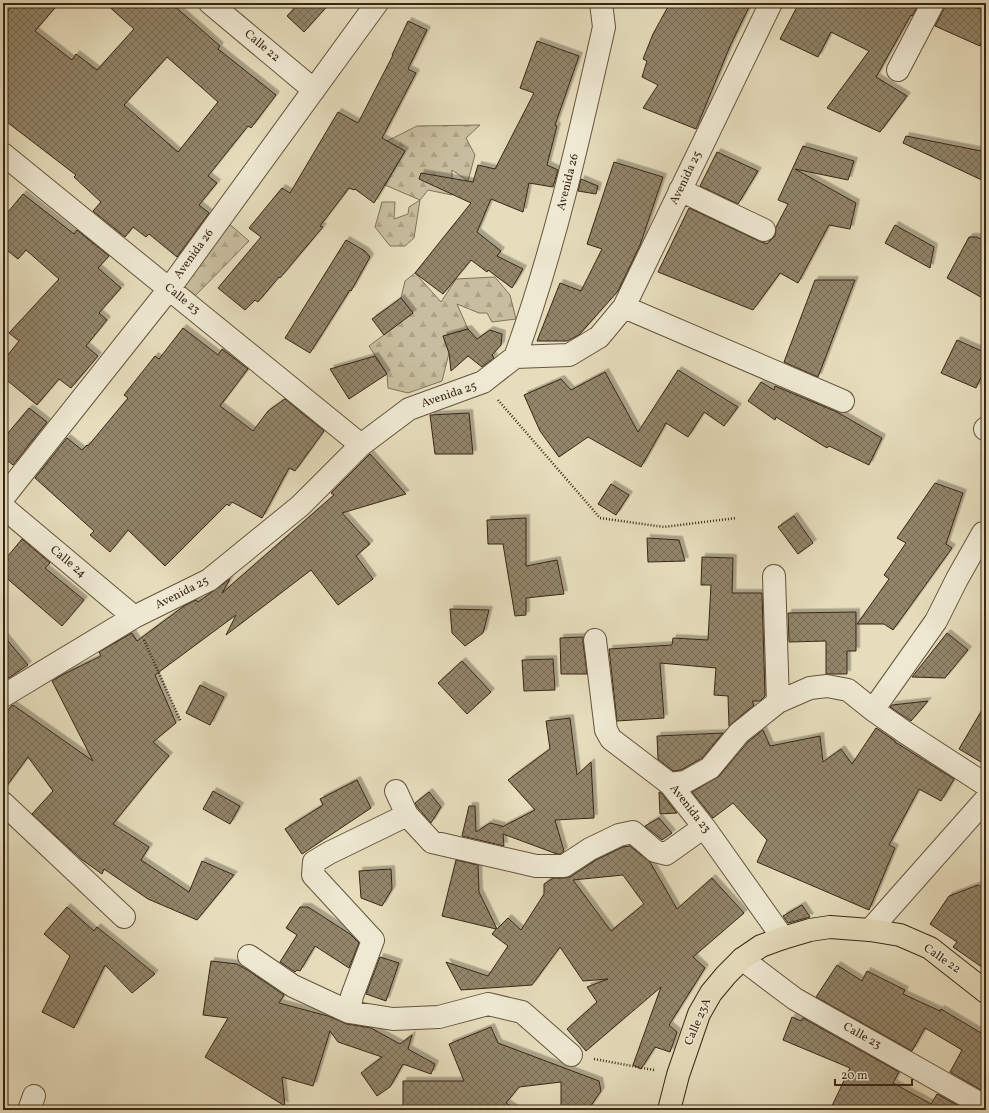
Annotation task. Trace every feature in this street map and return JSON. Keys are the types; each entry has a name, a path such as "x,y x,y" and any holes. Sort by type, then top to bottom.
{"main road":[{"name":"Calle 23A","path":"669,1110 678,1075 699,1014 711,993 742,959 762,946 810,930 830,927 870,930"},
{"name":"Calle 22","path":"870,930 900,935 930,948 986,992"}],"street":[{"name":"Calle 22","path":"210,3 314,90"},
{"name":"Avenida 26","path":"3,498 169,289 377,3"},
{"name":"Avenida 26","path":"515,358 554,236 571,172 604,27 601,3"},
{"name":"Avenida 25","path":"3,696 134,617 209,580 300,506 360,445 409,409 484,382 515,358 569,355 599,337 624,307 771,3"},
{"path":"898,70 933,3"},
{"name":"Calle 23","path":"3,154 360,445"},
{"path":"680,190 764,230"},
{"path":"624,307 843,401"},
{"name":"Calle 24","path":"3,507 134,617"},
{"path":"873,710 936,621 964,566 983,533"},
{"path":"774,576 778,702"},
{"name":"Avenida 23","path":"595,640 606,730 612,739 670,784 704,827 783,938"},
{"path":"670,784 685,782 710,768 740,733 778,702 810,688 827,686 848,690 873,710 986,785"},
{"path":"396,791 407,815 432,842 536,866 564,866 590,849 619,835 633,832 655,852 666,854 704,827"},
{"path":"870,930 986,799"},
{"path":"3,803 124,917"},
{"path":"349,1012 352,996 373,940 313,875 314,862 329,853 407,815"},
{"path":"249,956 293,986 349,1012 393,1019 439,1017 488,1004 522,1012 570,1055"},
{"name":"Calle 23","path":"742,959 795,999 986,1107"}],"path":[{"path":"484,382 600,518 664,527 736,518"},
{"path":"134,617 181,722"},
{"path":"570,1055 678,1075"}],"green space":[{"path":"480,125 466,138 475,155 468,181 452,170 452,195 428,190 420,200 385,185 405,151 387,141 417,126"},
{"path":"420,200 414,238 405,246 390,246 375,227 382,202 395,202 394,219 408,214 409,207"},
{"path":"227,222 249,241 189,302 169,289"},
{"path":"415,273 441,302 456,279 495,277 510,295 516,319 492,322 487,313 479,313 457,304 468,329 443,336 449,353 442,381 408,393 388,388 387,374 369,346 413,313 401,298 405,281"}],"building":[{"path":"14,3 59,3 35,31 72,60 76,54 97,70 134,29 105,3 171,3 220,46 218,49 276,95 251,128 248,126 208,176 217,183 199,205 209,213 177,257 149,234 146,237 133,227 125,237 93,211 101,202 74,177 76,175 3,119 3,17","holes":["167,57 218,102 178,152 124,105"]},
{"path":"299,3 330,3 304,32 287,16"},
{"path":"670,3 751,3 730,46 696,129 643,108 658,85 642,77 647,61 643,59 653,34"},
{"path":"799,3 919,3 876,77 907,96 880,132 827,108 869,51 831,32 818,57 780,39"},
{"path":"945,3 967,3 986,12 986,26 980,46 935,26 944,9"},
{"path":"408,21 427,30 408,69 416,73 382,138 405,151 374,203 355,189 349,188 320,226 323,227 280,278 279,277 258,302 255,300 245,310 218,288 261,237 249,228 282,188 290,193 338,112 358,123 393,55"},
{"path":"537,41 579,56 555,125 557,126 547,165 558,170 553,187 529,183 523,212 491,199 477,232 501,251 497,256 523,269 512,288 488,270 487,272 471,260 443,294 415,273 471,203 419,179 421,173 473,182 478,165 495,169 534,93 520,88"},
{"path":"906,136 986,152 986,182 903,143"},
{"path":"803,146 854,161 848,180 795,169 856,203 850,229 829,225 798,283 780,273 753,310 658,272 689,208 767,244 775,236 776,227 788,204 778,200"},
{"path":"717,152 758,171 738,204 700,186"},
{"path":"614,162 663,177 640,245 618,291 579,335 567,341 537,341 560,283 581,291 602,249 587,244"},
{"path":"581,179 598,186 596,194 578,191"},
{"path":"23,194 74,234 77,230 109,256 98,268 121,288 99,313 107,320 86,346 98,356 71,388 59,379 37,405 3,377 3,361 19,341 9,333 59,279 26,250 18,259 3,247 3,218"},
{"path":"895,225 934,247 930,268 885,243"},
{"path":"969,237 977,237 986,242 986,300 947,278"},
{"path":"346,240 365,251 370,257 351,291 350,290 310,353 285,338"},
{"path":"815,280 855,280 818,377 784,362"},
{"path":"401,298 413,313 384,335 372,319"},
{"path":"183,328 218,355 222,349 248,369 220,406 253,431 268,411 285,399 324,431 295,471 289,468 262,518 232,502 229,506 227,504 165,566 128,530 110,552 90,535 94,531 35,478 67,438 82,450 87,445 88,446 128,398 124,395 155,356 159,359"},
{"path":"468,329 477,339 490,330 502,334 501,345 492,355 494,358 482,367 468,356 451,371 449,353 443,336"},
{"path":"957,340 986,353 986,367 976,388 941,373"},
{"path":"375,356 387,374 349,399 330,369"},
{"path":"678,370 738,407 724,426 704,412 688,437 666,423 641,467 588,437 559,457 540,431 524,395 561,379 571,390 605,372 638,432"},
{"path":"761,382 774,390 775,386 837,412 882,438 869,465 829,446 827,448 776,417 775,420 748,401"},
{"path":"29,408 47,422 13,465 3,457 3,439"},
{"path":"469,413 473,454 435,454 430,415"},
{"path":"370,454 406,494 342,513 370,544 356,556 373,579 338,605 311,570 226,635 236,615 155,675 176,723 153,742 169,756 113,824 149,847 141,860 189,892 202,861 234,875 197,920 148,899 104,869 102,874 81,859 32,814 53,791 28,757 3,791 3,717 11,706 13,705 93,761 52,681 101,656 99,652 132,633 137,641 184,606 196,600 198,602 230,579 222,593 334,495 331,493"},
{"path":"935,483 963,493 946,544 952,548 893,630 884,624 857,624 889,579 884,575 906,543 897,538"},
{"path":"611,484 629,495 616,515 598,504"},
{"path":"794,516 813,543 798,554 778,527"},
{"path":"526,518 526,566 557,560 564,594 526,598 526,615 515,616 503,544 488,544 487,520"},
{"path":"647,538 679,540 685,561 648,562"},
{"path":"22,539 50,563 45,568 84,600 62,626 3,575 3,562"},
{"path":"702,557 733,558 732,593 762,593 765,696 760,701 752,701 754,705 729,726 728,696 714,695 716,668 660,663 664,718 617,721 609,649 672,645 673,638 708,640 711,585 701,585"},
{"path":"450,609 489,610 483,633 465,646 452,633"},
{"path":"856,612 856,651 847,651 847,674 826,674 826,641 789,642 788,613"},
{"path":"947,633 968,650 945,678 912,677"},
{"path":"3,635 28,665 9,678 3,671"},
{"path":"583,637 587,674 561,674 560,638"},
{"path":"553,659 555,690 524,691 522,660"},
{"path":"462,661 491,692 467,714 438,683"},
{"path":"200,685 224,697 210,725 186,713"},
{"path":"928,701 911,721 890,707 892,705"},
{"path":"986,703 986,765 959,749"},
{"path":"570,718 577,775 591,762 594,818 555,820 564,851 557,854 503,834 504,846 462,836 469,806 475,806 476,832 490,823 502,827 535,810 508,780 550,749 546,721"},
{"path":"876,728 895,742 954,779 941,801 919,789 889,845 895,848 869,910 757,862 767,840 733,803 713,818 692,792 719,776 748,742 763,730 770,746 820,736 823,762 841,749 852,764"},
{"path":"723,733 702,758 681,770 673,771 658,759 657,736"},
{"path":"357,780 371,808 302,854 285,829 323,805 320,799"},
{"path":"213,791 240,806 230,824 203,809"},
{"path":"429,792 441,807 431,823 415,803"},
{"path":"659,792 661,793 677,813 660,814"},
{"path":"659,818 672,833 662,840 645,826"},
{"path":"630,846 650,862 677,909 712,878 744,913 693,957 705,968 669,1025 677,1032 670,1052 655,1047 641,1069 633,1065 661,987 586,1051 567,1029 597,1002 587,987 608,979 583,981 560,947 532,985 461,990 446,962 488,976 508,946 492,934 496,929 442,916 456,860 478,865 479,892 497,929 508,918 521,930 544,894 544,884 553,878 570,877 596,860 623,847","holes":["623,875 644,904 611,931 573,880"]},
{"path":"391,869 392,889 382,906 361,898 359,871"},
{"path":"978,885 986,891 986,970 953,947 957,942 930,924 949,896"},
{"path":"802,905 810,917 788,923 783,916"},
{"path":"67,907 94,931 97,927 155,974 132,993 105,965 74,1028 42,1012 70,956 44,934"},
{"path":"300,907 308,907 350,934 359,943 349,968 315,946 300,971 297,970 295,972 280,962 297,935 286,928"},
{"path":"380,957 399,963 386,1001 366,994"},
{"path":"211,961 237,964 249,971 284,995 279,1003 328,1016 347,1024 371,1028 400,1044 412,1035 408,1049 435,1064 431,1074 403,1064 390,1087 377,1096 361,1073 382,1057 338,1042 330,1031 313,1086 282,1077 285,1106 205,1057 228,1018 203,1015"},
{"path":"837,965 862,981 867,971 905,990 903,994 940,1011 941,1009 986,1036 986,1093 950,1072 962,1050 925,1028 912,1051 816,997"},
{"path":"792,1017 801,1021 803,1018 899,1072 893,1083 931,1104 937,1094 966,1110 830,1110 850,1068 783,1040"},
{"path":"491,1027 498,1043 599,1081 601,1091 588,1110 561,1110 561,1082 519,1087 506,1103 517,1110 403,1110 403,1081 464,1081 449,1044"}]}
